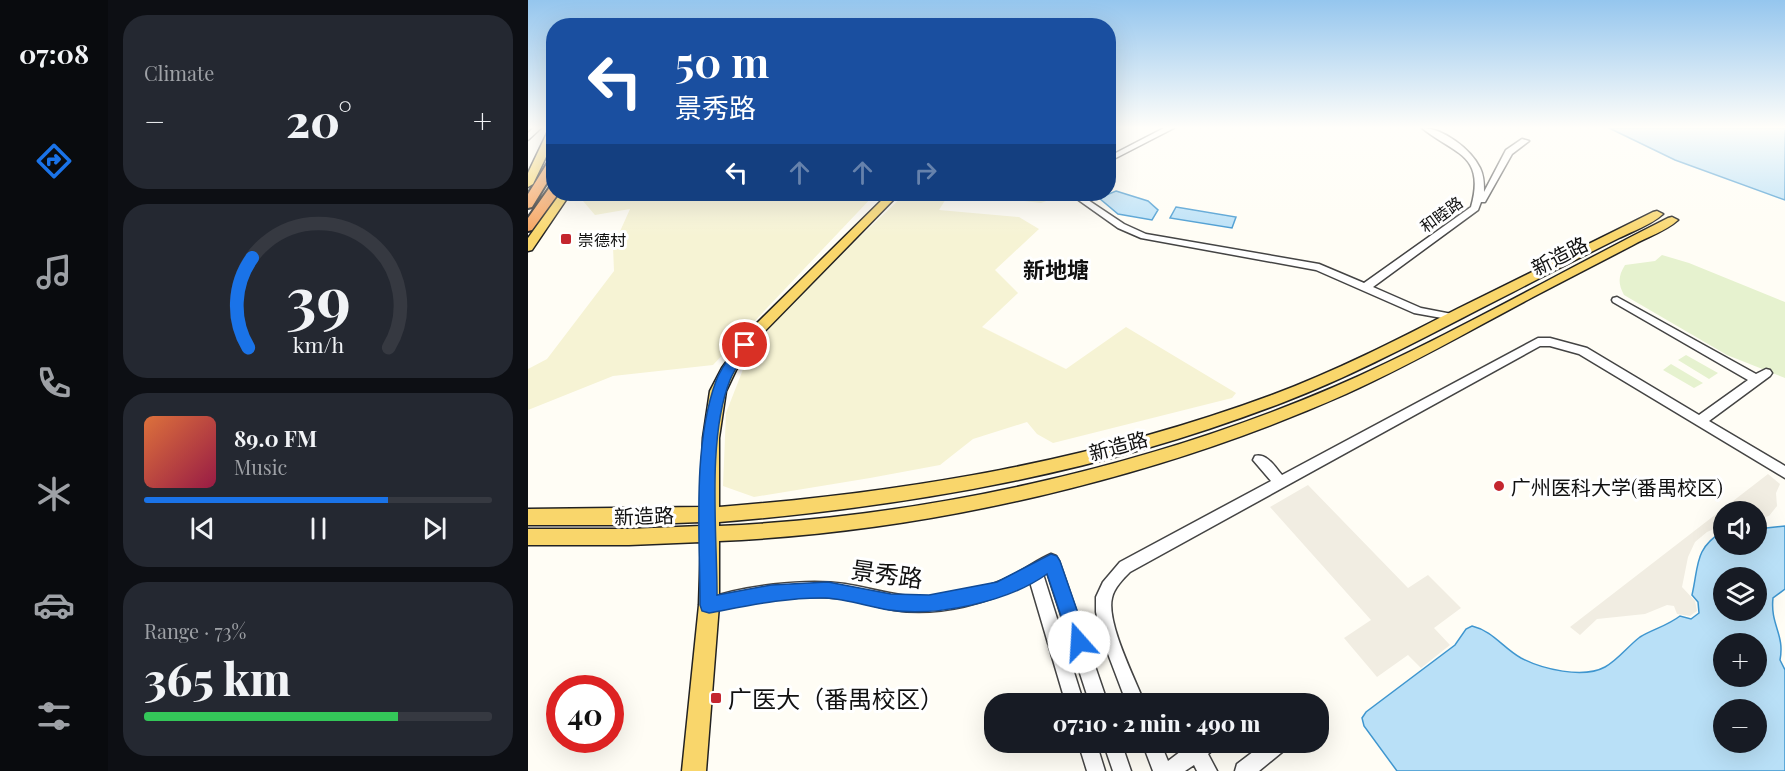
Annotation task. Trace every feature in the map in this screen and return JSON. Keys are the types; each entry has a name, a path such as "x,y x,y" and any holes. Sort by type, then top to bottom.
{"highway":[{"path":"528,195 545,177"},
{"path":"528,204 545,177"},
{"path":"528,227 546,201"},
{"path":"553,213 556,201"}],"main road":[{"path":"528,184 537,164"},
{"path":"528,247 561,201"},
{"path":"694,771 709,605 708,514 712,418 718,391 729,368 765,322 887,201"},
{"name":"新造路","path":"528,517 708,514 827,504 921,491 1090,457 1201,426 1278,398 1350,368 1665,217 1367,378 1286,412 1192,445 1095,474 952,504 832,522 708,533 528,537"}],"street":[{"name":"和睦路","path":"1366,287 1475,208 1482,191 1480,174 1475,164"},
{"path":"1475,208 1488,193 1501,164"},
{"path":"1084,201 1120,226 1144,236 1301,263 1366,287 1406,307 1431,315 1453,317"},
{"path":"1617,300 1761,376 1700,421"},
{"path":"1406,307 1419,321 1422,333"},
{"path":"1132,693 1106,624 1103,603 1110,583 1125,567 1538,342 1550,342 1583,351 1785,472"},
{"path":"1260,460 1280,482"},
{"name":"景秀路","path":"709,605 771,593 828,590 891,602 929,603 999,590 1035,573 1051,561 1095,693"},
{"path":"1035,573 1072,693"},
{"path":"1090,753 1096,771"},
{"path":"1116,753 1122,771"},
{"path":"1155,753 1162,771"},
{"path":"1170,771 1194,753"},
{"path":"1204,753 1208,771"},
{"path":"1244,771 1267,753"}],"shaded area":[{"path":"583,201 868,201 713,365 613,376 528,410 528,369 547,359 614,271 613,247 630,209 595,215"},
{"path":"898,201 945,201 939,210 1019,217 1039,229 995,270 1018,293 982,327 1066,369 1126,327 1236,393 1232,398 1053,443 1037,434 1027,422 973,439 940,465 754,497 723,486 726,413 749,354 792,301"},
{"path":"1768,474 1780,484 1776,493 1777,506 1769,516 1767,516 1767,501 1733,501"},
{"path":"1308,485 1408,588 1428,575 1461,608 1434,628 1450,645 1421,668 1408,655 1377,677 1344,638 1371,620 1270,507"},
{"path":"1713,516 1713,529 1695,542 1688,557 1682,587 1695,601 1697,611 1690,616 1677,614 1674,606 1667,605 1645,614 1597,619 1580,635 1570,627"}],"green space":[{"path":"1662,255 1689,263 1785,302 1785,378 1727,355 1624,295 1620,280 1625,265 1655,261"},
{"path":"1686,355 1718,373 1709,379 1678,360"},
{"path":"1671,364 1703,383 1694,388 1663,370"}],"water":[{"path":"1686,164 1785,164 1785,200"},
{"path":"1116,191 1148,201 1158,210 1152,220 1118,214 1103,201 1116,201"},
{"path":"1176,207 1236,217 1232,228 1170,218"},
{"path":"1785,526 1785,589 1773,598 1773,607 1781,643 1780,660 1785,670 1785,771 1397,771 1364,726 1362,718 1366,712 1455,645 1466,629 1472,626 1486,632 1521,658 1540,666 1574,672 1596,671 1605,667 1640,637 1680,616 1691,619 1699,613 1698,602 1692,595 1699,558 1707,544 1713,539 1713,555 1767,555 1767,528"}],"place":[{"name":"崇德村","path":"566,239"},
{"name":"广州医科大学(番禺校区)","path":"1499,486"},
{"name":"广医大（番禺校区）","path":"716,698"}],"district":[{"name":"新地塘","path":"1056,269"}],"route":[{"path":"745,345 723,379 712,418 707,562 709,605 771,593 828,590 914,605 977,596 999,590 1035,573 1051,561 1079,642"}]}
